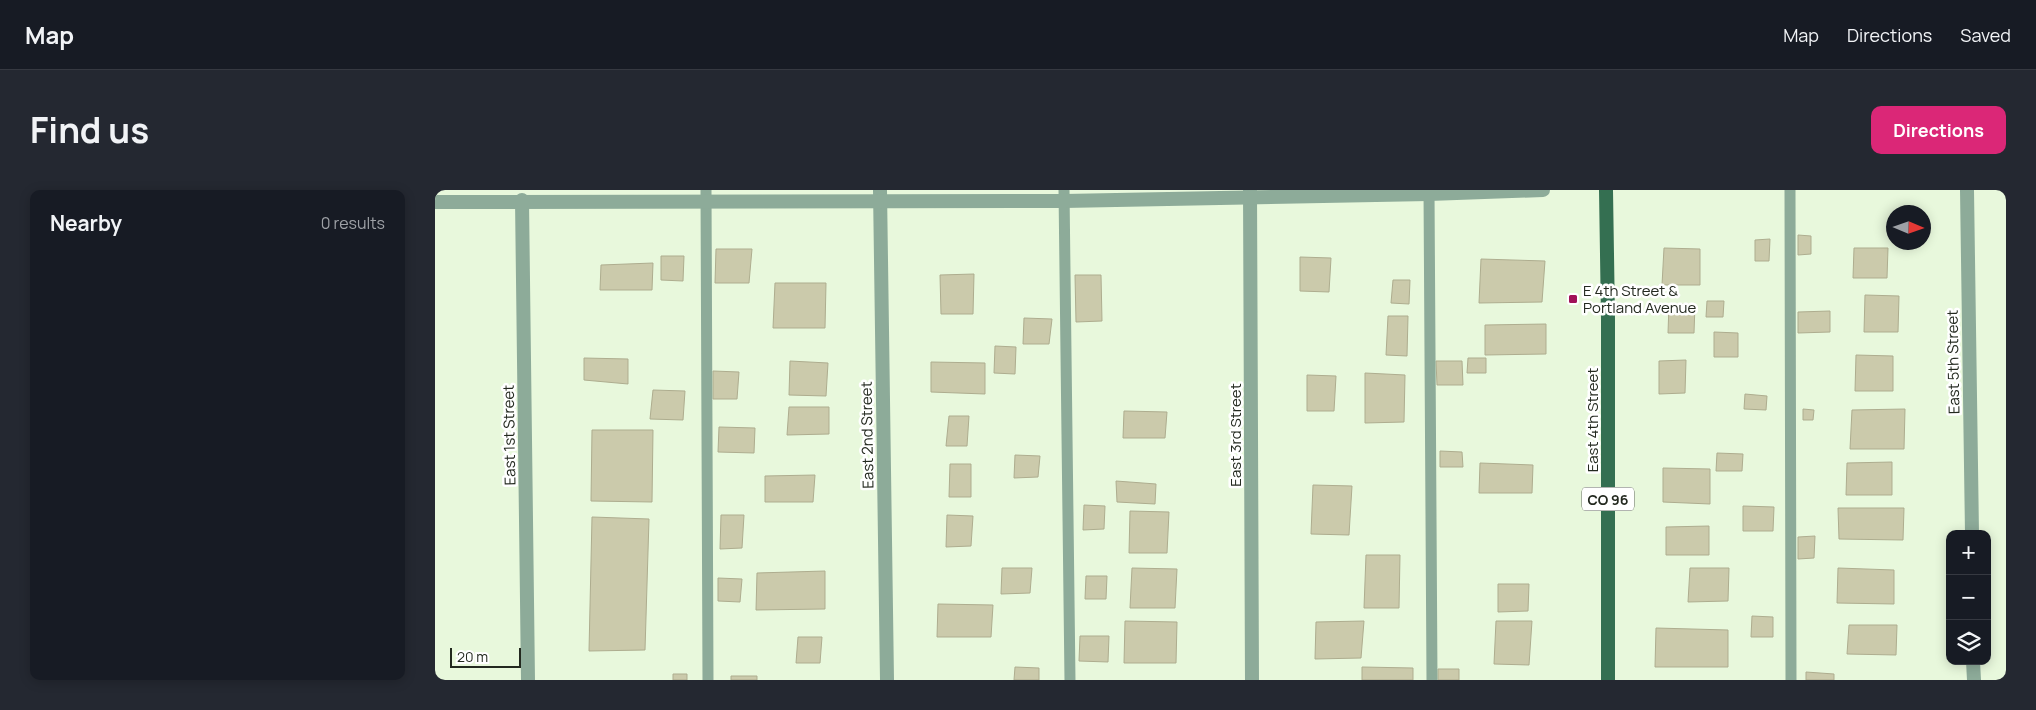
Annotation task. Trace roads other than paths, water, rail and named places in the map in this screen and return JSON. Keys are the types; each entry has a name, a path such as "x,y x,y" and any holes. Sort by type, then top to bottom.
{"main road":[{"name":"East 4th Street","path":"1606,190 1609,319 1609,680"}],"street":[{"path":"435,202 522,195 1064,196 1543,190"},
{"name":"East 5th Street","path":"1967,190 1972,530"},
{"name":"East 3rd Street","path":"1250,194 1252,680"},
{"name":"East 1st Street","path":"522,195 528,680"},
{"name":"East 2nd Street","path":"880,196 887,680"},
{"path":"1973,665 1974,680"}],"lane":[{"path":"1790,190 1791,680"},
{"path":"1429,192 1432,680"},
{"path":"706,196 708,680"},
{"path":"1064,196 1070,680"}],"place":[{"name":"E 4th Street & Portland Avenue","path":"1573,299"}]}
